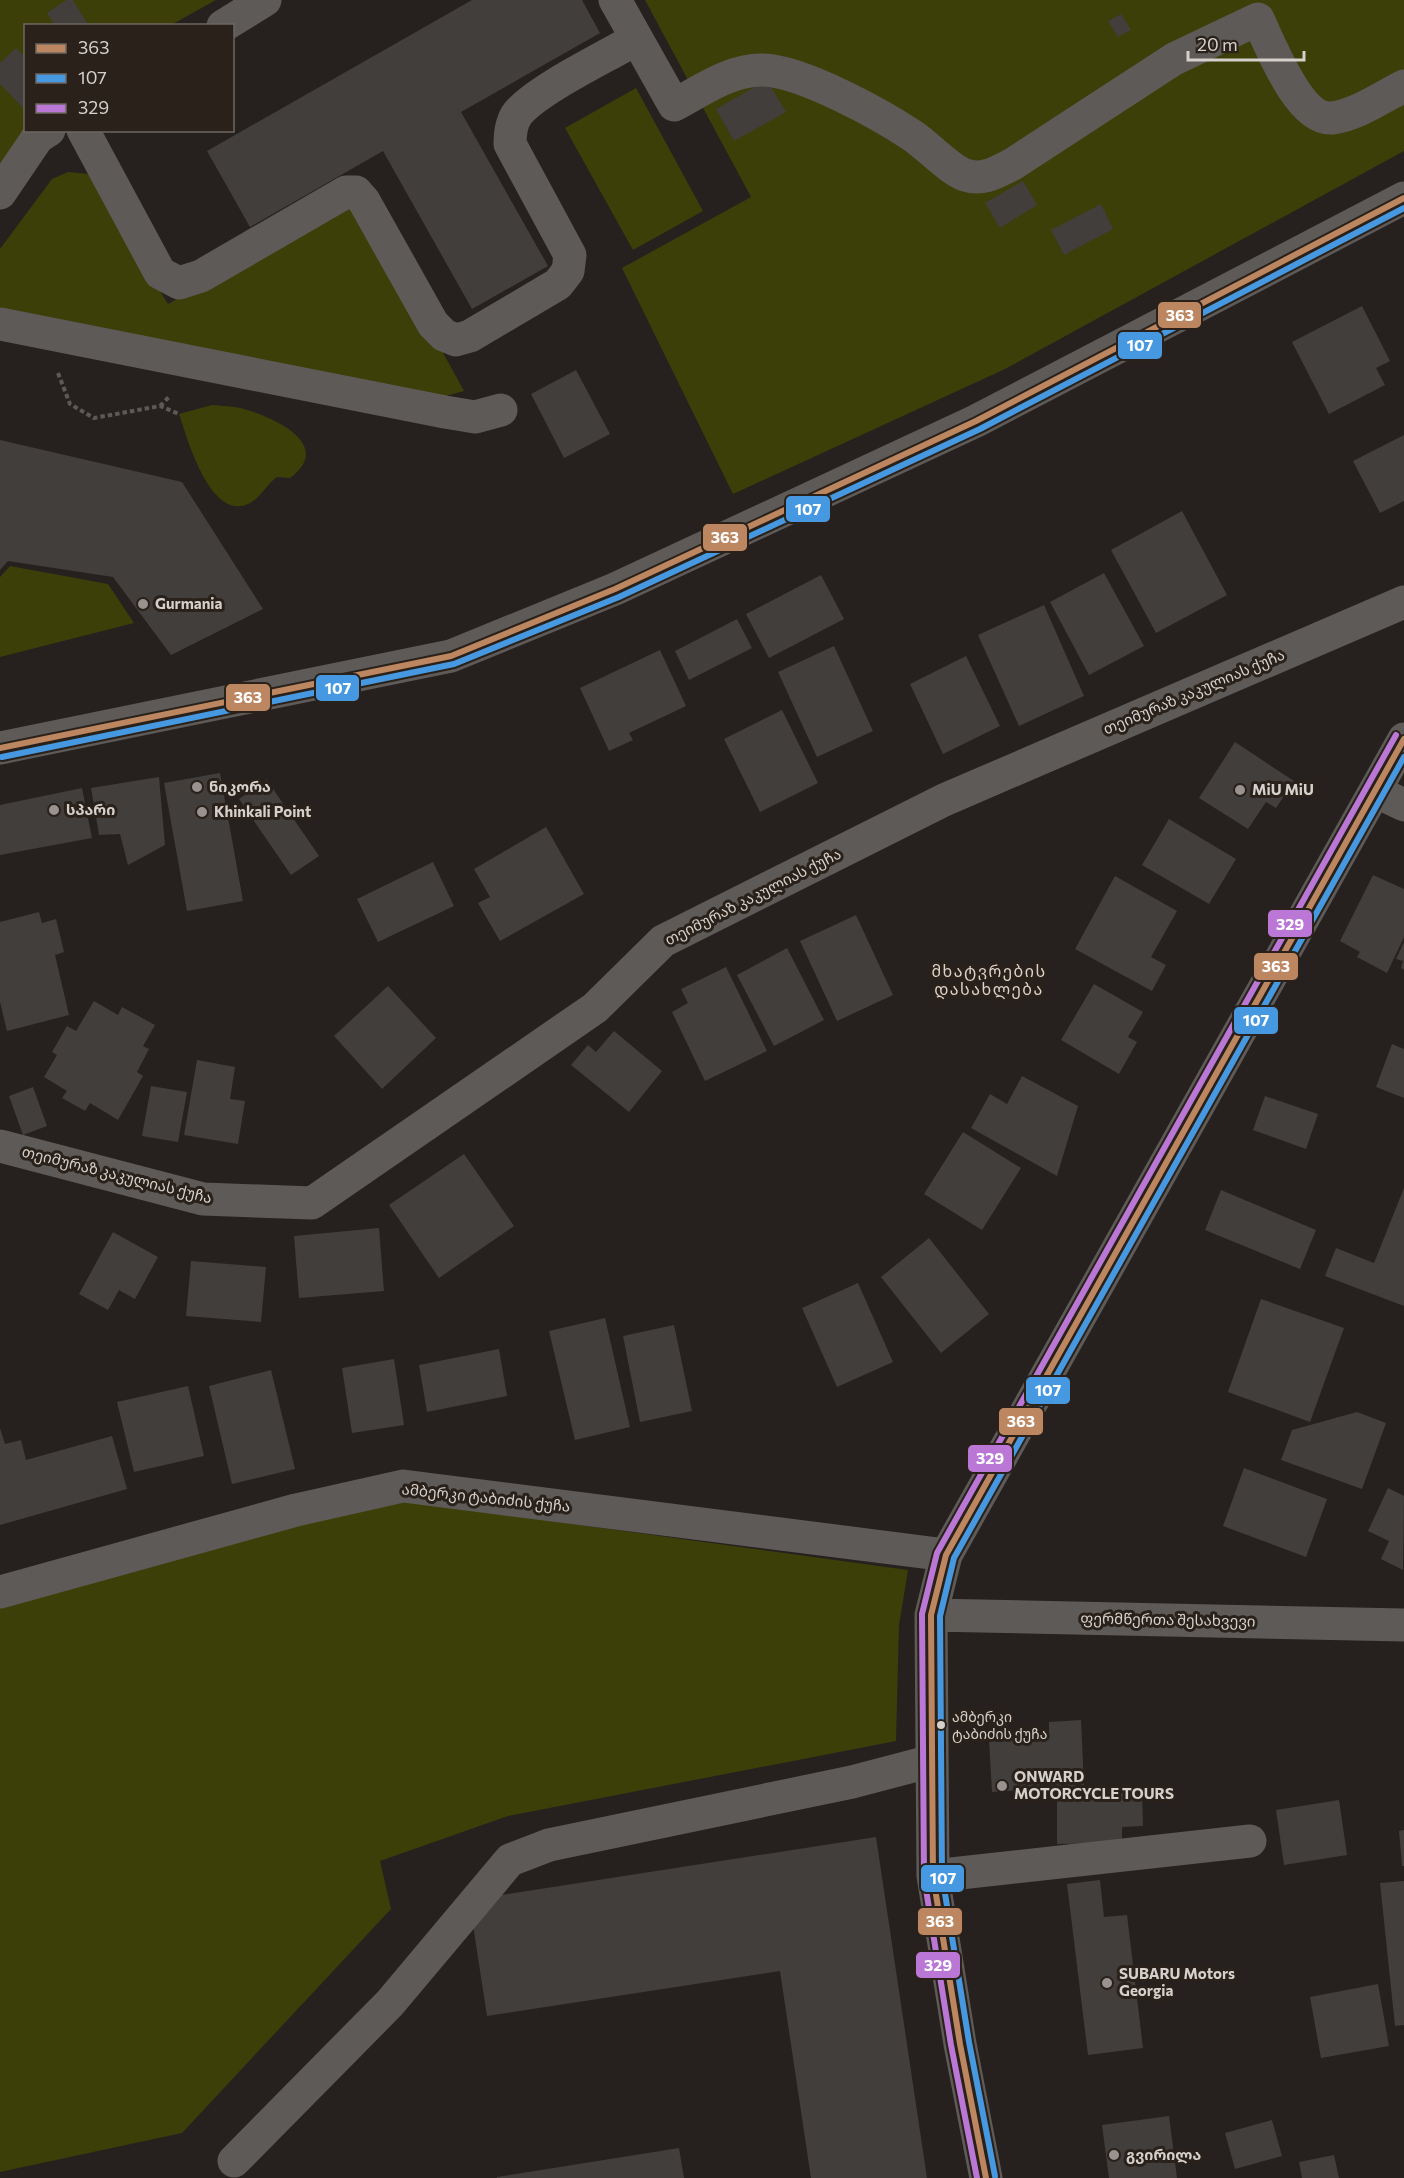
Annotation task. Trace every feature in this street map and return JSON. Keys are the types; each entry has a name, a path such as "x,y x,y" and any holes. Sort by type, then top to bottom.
{"street":[{"path":"226,24 265,0"},
{"path":"615,0 674,105 736,73 761,70 783,72 882,118 913,136 964,175 985,178 1013,164 1253,10 1291,87 1316,112 1330,118 1350,113 1404,86"},
{"path":"84,132 160,273 179,283 201,276 345,192 356,192 364,201 433,324 444,334 456,340 470,336 558,284 568,270 570,255 510,144 510,130 517,115 532,100 636,39"},
{"path":"0,193 38,137 46,132"},
{"path":"0,748 451,656 615,589 976,421 1404,198"},
{"path":"0,324 474,417 501,410"},
{"name":"თეიმურაზ კაკულიას ქუჩა","path":"0,1146 203,1199 312,1203 595,1008 663,941 944,801 1404,602"},
{"path":"986,2178 960,2044 933,1876 931,1616 946,1555 1404,739"},
{"path":"1375,791 1404,805"},
{"name":"ამბერკი ტაბიძის ქუჩა","path":"0,1592 296,1510 403,1486 946,1555"},
{"name":"ფერმწერთა შესახვევი","path":"931,1616 1404,1625"},
{"path":"234,2161 390,2003 510,1860 549,1845 852,1782 933,1761"},
{"path":"933,1876 1250,1841"}],"path":[{"path":"57,371 70,404 94,418 160,405 179,414"}],"shaded area":[{"path":"0,0 216,0 173,24 24,24 25,132 0,166"},
{"path":"645,0 1404,0 1404,151 1005,369 733,494 622,268 751,197"},
{"path":"636,88 703,211 633,250 565,128"},
{"path":"68,172 89,174 168,304 357,196 464,391 442,397 0,310 0,249 52,179"},
{"path":"212,405 244,409 284,426 303,444 306,455 302,466 290,478 277,477 250,503 236,506 224,501 203,475 179,414"},
{"path":"10,566 108,584 134,623 0,657 0,577"},
{"path":"405,1501 908,1570 899,1625 896,1741 508,1816 380,1861 391,1909 182,2133 0,2172 0,1601 296,1524"}],"building":[{"path":"66,0 73,0 88,24 54,24 47,13"},
{"path":"472,0 582,0 600,33 461,112 548,266 472,309 383,151 250,227 207,151"},
{"path":"1121,14 1131,30 1118,37 1108,21"},
{"path":"16,48 24,56 24,109 0,84 0,63"},
{"path":"767,80 786,112 734,141 716,109"},
{"path":"1023,181 1037,205 1000,228 985,203"},
{"path":"1101,204 1113,229 1064,255 1051,230"},
{"path":"1362,306 1390,361 1376,368 1385,385 1329,414 1292,342"},
{"path":"576,370 610,434 564,458 531,394"},
{"path":"1404,435 1404,501 1380,513 1353,461"},
{"path":"0,440 182,482 263,609 171,655 113,577 8,561 0,570"},
{"path":"1182,511 1227,595 1156,633 1111,550"},
{"path":"1104,573 1144,646 1089,675 1050,602"},
{"path":"821,575 844,619 769,658 746,614"},
{"path":"1044,605 1084,696 1019,726 978,635"},
{"path":"737,619 752,648 689,680 675,651"},
{"path":"834,646 873,731 817,757 778,672"},
{"path":"660,650 686,706 629,733 633,740 609,751 580,688"},
{"path":"966,656 1000,726 943,754 910,684"},
{"path":"782,710 818,783 760,812 724,739"},
{"path":"1235,742 1294,781 1276,808 1266,802 1248,829 1199,798"},
{"path":"220,773 243,901 187,911 164,783"},
{"path":"159,777 165,845 128,865 120,834 99,835 91,788"},
{"path":"267,780 319,856 291,875 239,799"},
{"path":"82,788 92,838 0,855 0,805"},
{"path":"1169,819 1236,859 1209,904 1142,865"},
{"path":"546,827 584,894 500,941 478,903 490,897 474,869"},
{"path":"433,862 454,906 378,942 357,899"},
{"path":"1373,875 1404,889 1404,937 1387,973 1357,957 1360,952 1340,941"},
{"path":"1115,876 1177,911 1151,957 1166,965 1152,991 1075,949"},
{"path":"39,912 42,923 56,919 64,952 55,955 69,1015 7,1031 0,1002 0,922"},
{"path":"856,915 893,995 837,1021 800,941"},
{"path":"1404,942 1404,970 1401,968 1403,961 1396,959"},
{"path":"787,948 824,1020 774,1046 737,975"},
{"path":"726,967 767,1051 705,1081 672,1012 688,1003 681,989"},
{"path":"1094,984 1143,1012 1128,1037 1137,1042 1119,1074 1061,1040"},
{"path":"388,986 436,1038 382,1089 334,1036"},
{"path":"94,1001 118,1015 122,1007 155,1025 143,1046 149,1049 137,1072 143,1076 118,1120 90,1103 85,1111 62,1098 67,1091 44,1077 57,1055 52,1052 67,1026 76,1031"},
{"path":"614,1031 662,1071 629,1112 571,1065 588,1045 596,1052"},
{"path":"1392,1044 1404,1049 1404,1098 1376,1087"},
{"path":"197,1060 235,1067 230,1099 245,1101 238,1144 184,1135"},
{"path":"1022,1076 1078,1106 1057,1176 971,1128 990,1094 1007,1104"},
{"path":"151,1086 187,1092 178,1142 142,1136"},
{"path":"33,1087 47,1126 23,1135 9,1096"},
{"path":"1265,1096 1318,1114 1306,1149 1253,1130"},
{"path":"963,1132 1021,1168 982,1230 924,1194"},
{"path":"464,1154 514,1226 439,1278 389,1205"},
{"path":"1404,1188 1404,1306 1325,1276 1336,1248 1374,1263"},
{"path":"1221,1190 1316,1230 1300,1269 1205,1230"},
{"path":"379,1228 384,1291 299,1298 294,1236"},
{"path":"113,1232 158,1257 135,1299 119,1290 108,1310 79,1294"},
{"path":"929,1238 989,1314 941,1353 881,1277"},
{"path":"191,1261 266,1267 261,1322 186,1316"},
{"path":"858,1283 893,1362 837,1387 802,1308"},
{"path":"1261,1299 1344,1328 1310,1422 1228,1392"},
{"path":"605,1318 630,1427 575,1440 549,1331"},
{"path":"674,1325 692,1411 640,1422 623,1336"},
{"path":"499,1349 507,1396 427,1412 419,1365"},
{"path":"394,1359 404,1425 352,1433 342,1368"},
{"path":"271,1370 295,1469 232,1484 209,1386"},
{"path":"188,1386 204,1456 134,1472 117,1402"},
{"path":"1357,1412 1386,1423 1362,1489 1281,1460 1292,1430"},
{"path":"0,1428 5,1444 21,1440 26,1460 112,1436 127,1489 0,1525"},
{"path":"1244,1468 1327,1499 1306,1557 1223,1526"},
{"path":"1388,1488 1404,1496 1403,1570 1381,1559 1389,1541 1368,1531"},
{"path":"1081,1720 1084,1786 992,1792 989,1739 1049,1735 1049,1722"},
{"path":"1142,1790 1143,1826 1122,1827 1122,1843 1057,1844 1057,1791"},
{"path":"1339,1800 1347,1855 1284,1865 1276,1810"},
{"path":"1404,1830 1404,1866 1402,1866 1399,1831"},
{"path":"876,1837 927,2178 811,2178 780,1971 487,2016 473,1925 495,1896"},
{"name":"SUBARU Motors Georgia","path":"1100,1880 1104,1917 1127,1915 1143,2048 1088,2055 1067,1884"},
{"path":"1404,1881 1404,2025 1395,2026 1380,1883"},
{"path":"1378,1984 1389,2046 1321,2058 1310,1997"},
{"path":"1169,2116 1177,2178 1109,2178 1102,2125"},
{"path":"1272,2120 1282,2156 1235,2169 1225,2133"},
{"path":"679,2148 684,2178 497,2178 497,2177"},
{"path":"1334,2155 1339,2178 1302,2178 1299,2162"}],"transit line":[{"name":"363","path":"0,748 451,656 615,589 976,421 1404,198"},
{"name":"107","path":"2,757 454,664 619,597 980,429 1404,208"},
{"name":"329","path":"977,2178 951,2045 924,1877 922,1614 937,1553 1396,735"},
{"name":"363","path":"986,2178 960,2044 933,1876 931,1615 946,1555 1404,739"},
{"name":"107","path":"995,2176 969,2042 942,1875 940,1616 954,1558 1404,757"}],"place":[{"name":"Gurmania","path":"143,604"},
{"name":"ნიკორა","path":"197,787"},
{"name":"MiU MiU","path":"1240,790"},
{"name":"სპარი","path":"54,810"},
{"name":"Khinkali Point","path":"202,812"},
{"name":"ამბერკი ტაბიძის ქუჩა","path":"941,1725"},
{"name":"ONWARD MOTORCYCLE TOURS","path":"1002,1786"},
{"name":"SUBARU Motors Georgia","path":"1107,1983"},
{"name":"გვირილა","path":"1114,2155"}],"district":[{"name":"მხატვრების დასახლება","path":"989,980"}]}
